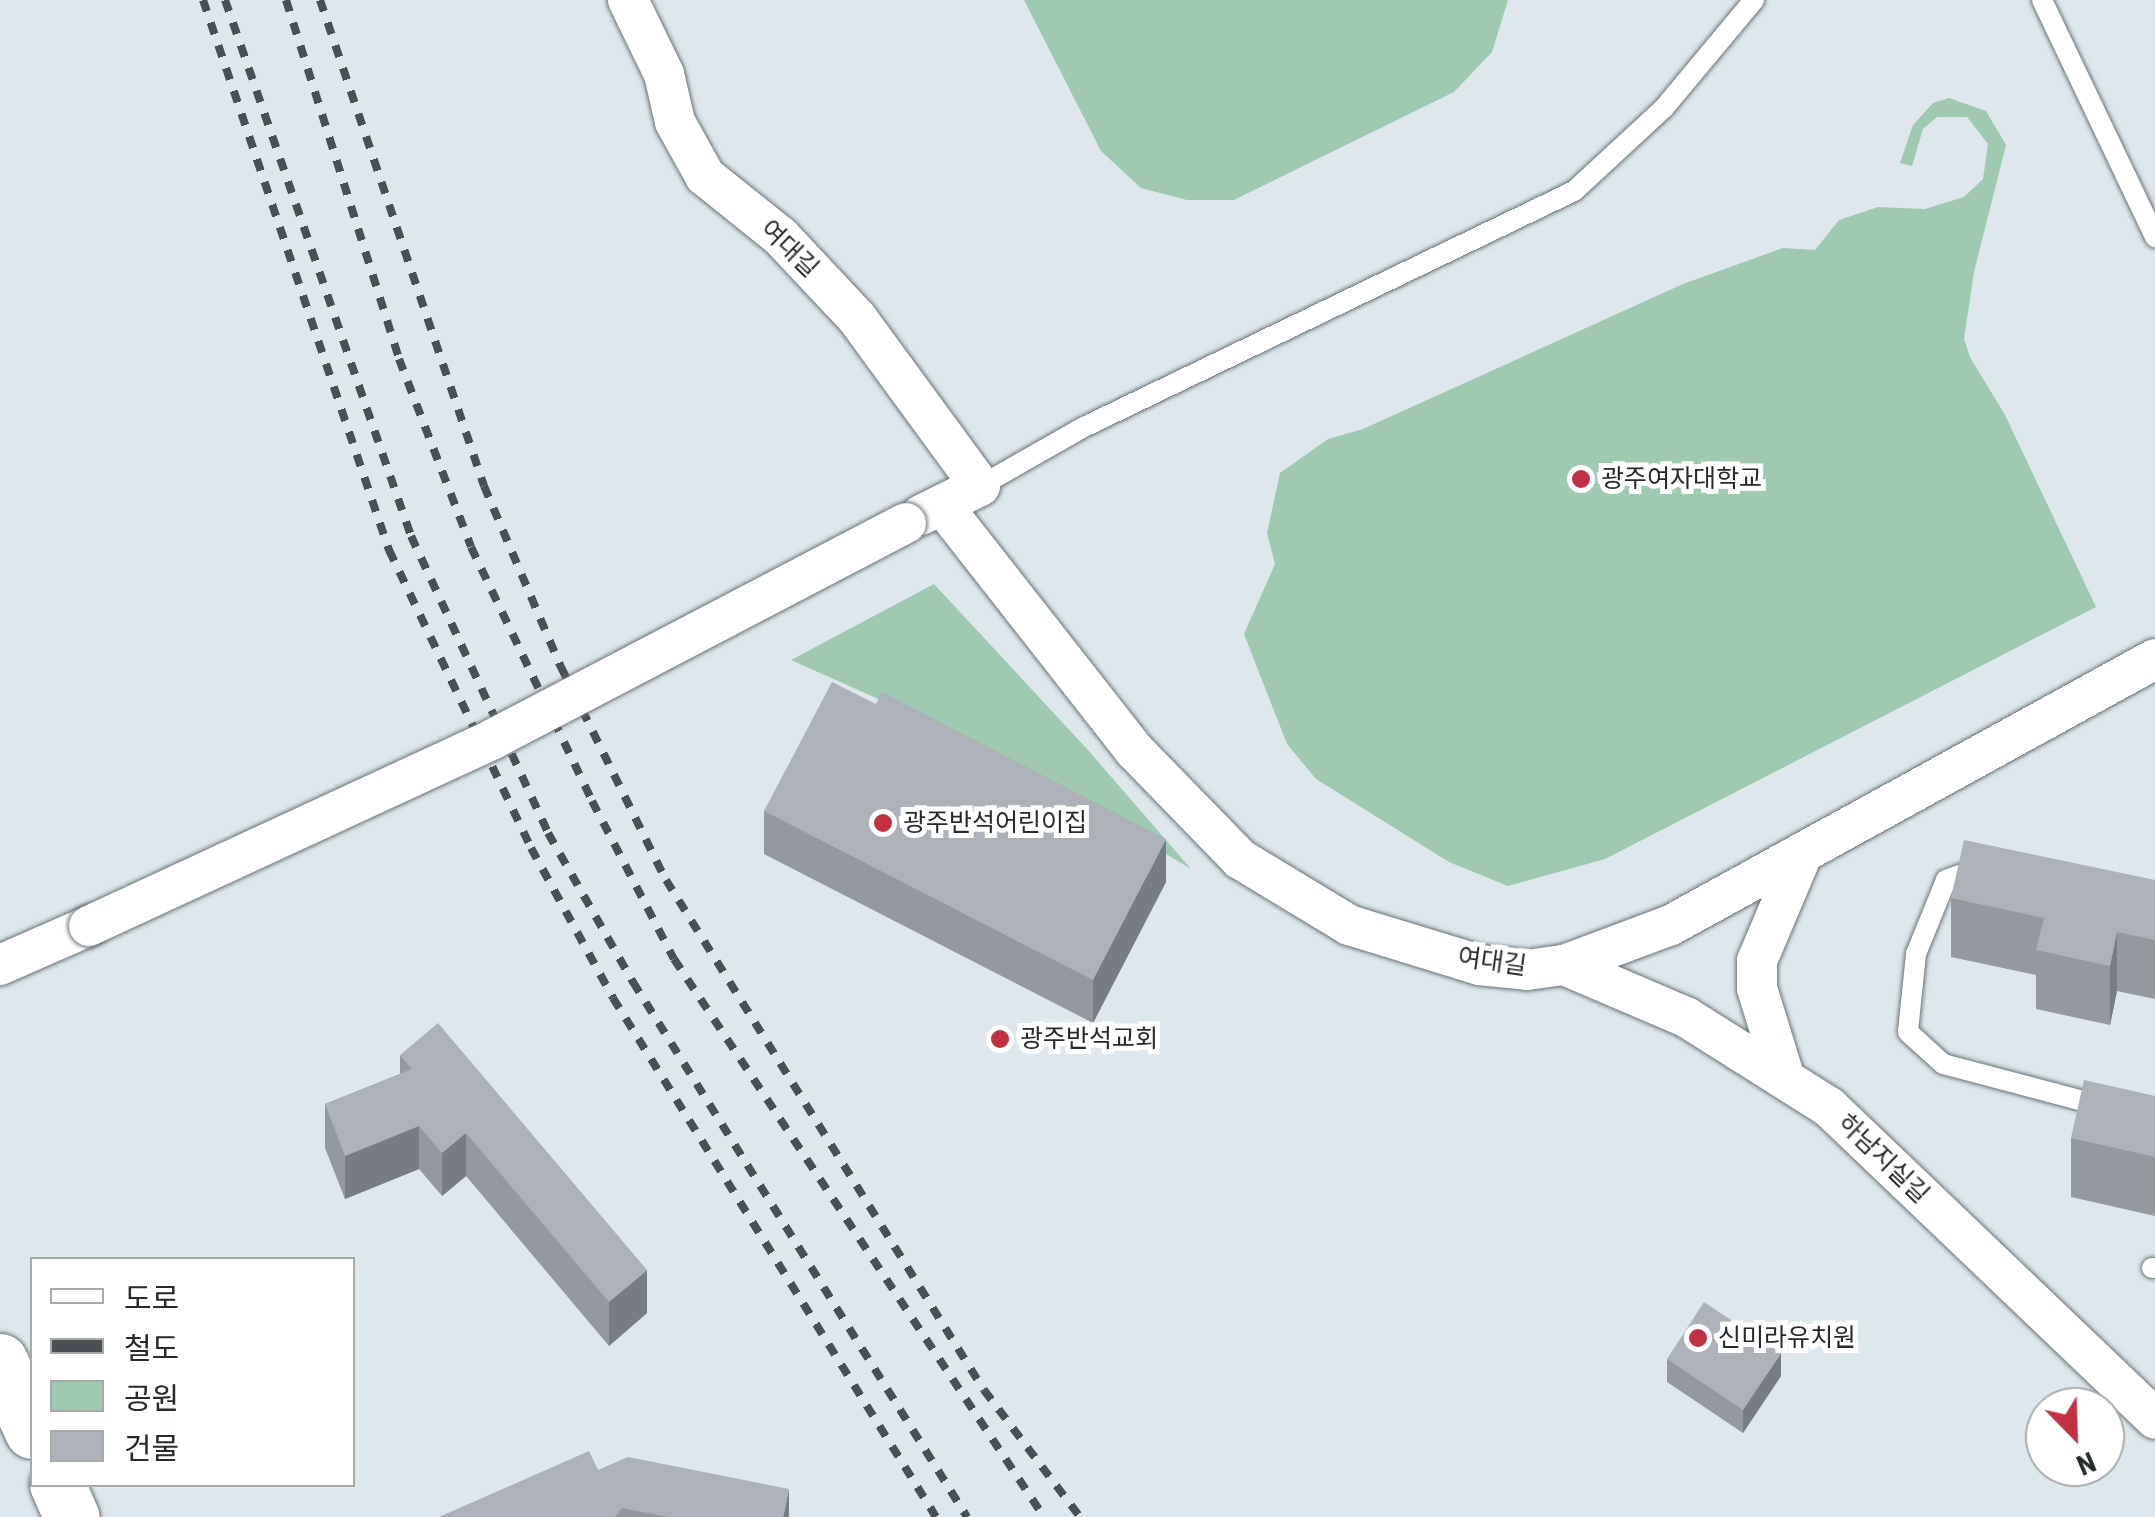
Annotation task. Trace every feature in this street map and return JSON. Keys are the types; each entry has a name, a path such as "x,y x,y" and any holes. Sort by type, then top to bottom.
{"main road":[{"path":"0,1361 30,1427"},
{"path":"58,1487 72,1517"}],"street":[{"name":"여대길","path":"628,0 664,74 675,122 705,176 780,236 856,318 980,486"},
{"path":"0,965 493,739 980,486"},
{"name":"여대길","path":"942,504 1134,750 1240,860 1297,899 1419,948 1479,965 1564,966 1671,925 2155,659"},
{"path":"1784,1076 1757,988 1757,961 1803,852"},
{"name":"하남지실길","path":"1564,966 1686,1017 1829,1106 2155,1418"}],"lane":[{"path":"980,486 1084,427 1574,191 1664,108 1754,0"},
{"path":"2042,0 2155,237"},
{"path":"2000,861 1946,880 1916,954 1908,1032 1943,1064 2155,1120"}],"green space":[{"path":"1024,0 1508,0 1492,52 1454,92 1234,200 1187,200 1141,188 1101,151"},
{"path":"1949,98 1986,111 2006,145 1974,272 1964,339 1970,357 2005,415 2096,607 1605,859 1508,886 1449,862 1316,779 1287,744 1244,634 1275,564 1267,533 1280,473 1328,439 1363,429 1683,284 1783,248 1815,250 1839,220 1878,207 1925,209 1964,197 1983,179 1988,144 1967,117 1937,117 1923,129 1912,166 1900,163 1913,125 1933,103"},
{"path":"934,584 1088,750 1191,869 990,749 791,660"}],"building":[{"path":"832,682 876,704 882,692 1166,839 1093,980 764,811"},
{"path":"1964,840 2155,880 2155,940 2117,932 2110,966 2036,950 2044,918 1951,898"},
{"path":"438,1023 647,1270 609,1302 466,1133 442,1153 419,1126 345,1156 325,1104 412,1069 400,1055"},
{"path":"2084,1080 2155,1096 2155,1157 2071,1138"},
{"path":"1704,1302 1781,1353 1743,1410 1667,1359"},
{"path":"589,1451 598,1470 628,1457 789,1489 783,1517 669,1517 622,1508 615,1517 439,1517"}],"railway":[{"path":"203,0 389,550 531,848 613,998 936,1517"},
{"path":"225,0 411,536 548,833 633,982 967,1517"},
{"path":"286,0 399,359 471,547 592,801 674,959 1044,1517"},
{"path":"320,0 484,486 561,667 666,880 984,1390 1080,1517"}],"place":[{"name":"광주여자대학교","path":"1581,479"},
{"name":"광주반석어린이집","path":"883,823"},
{"name":"광주반석교회","path":"1000,1039"},
{"name":"신미라유치원","path":"1698,1338"}]}
